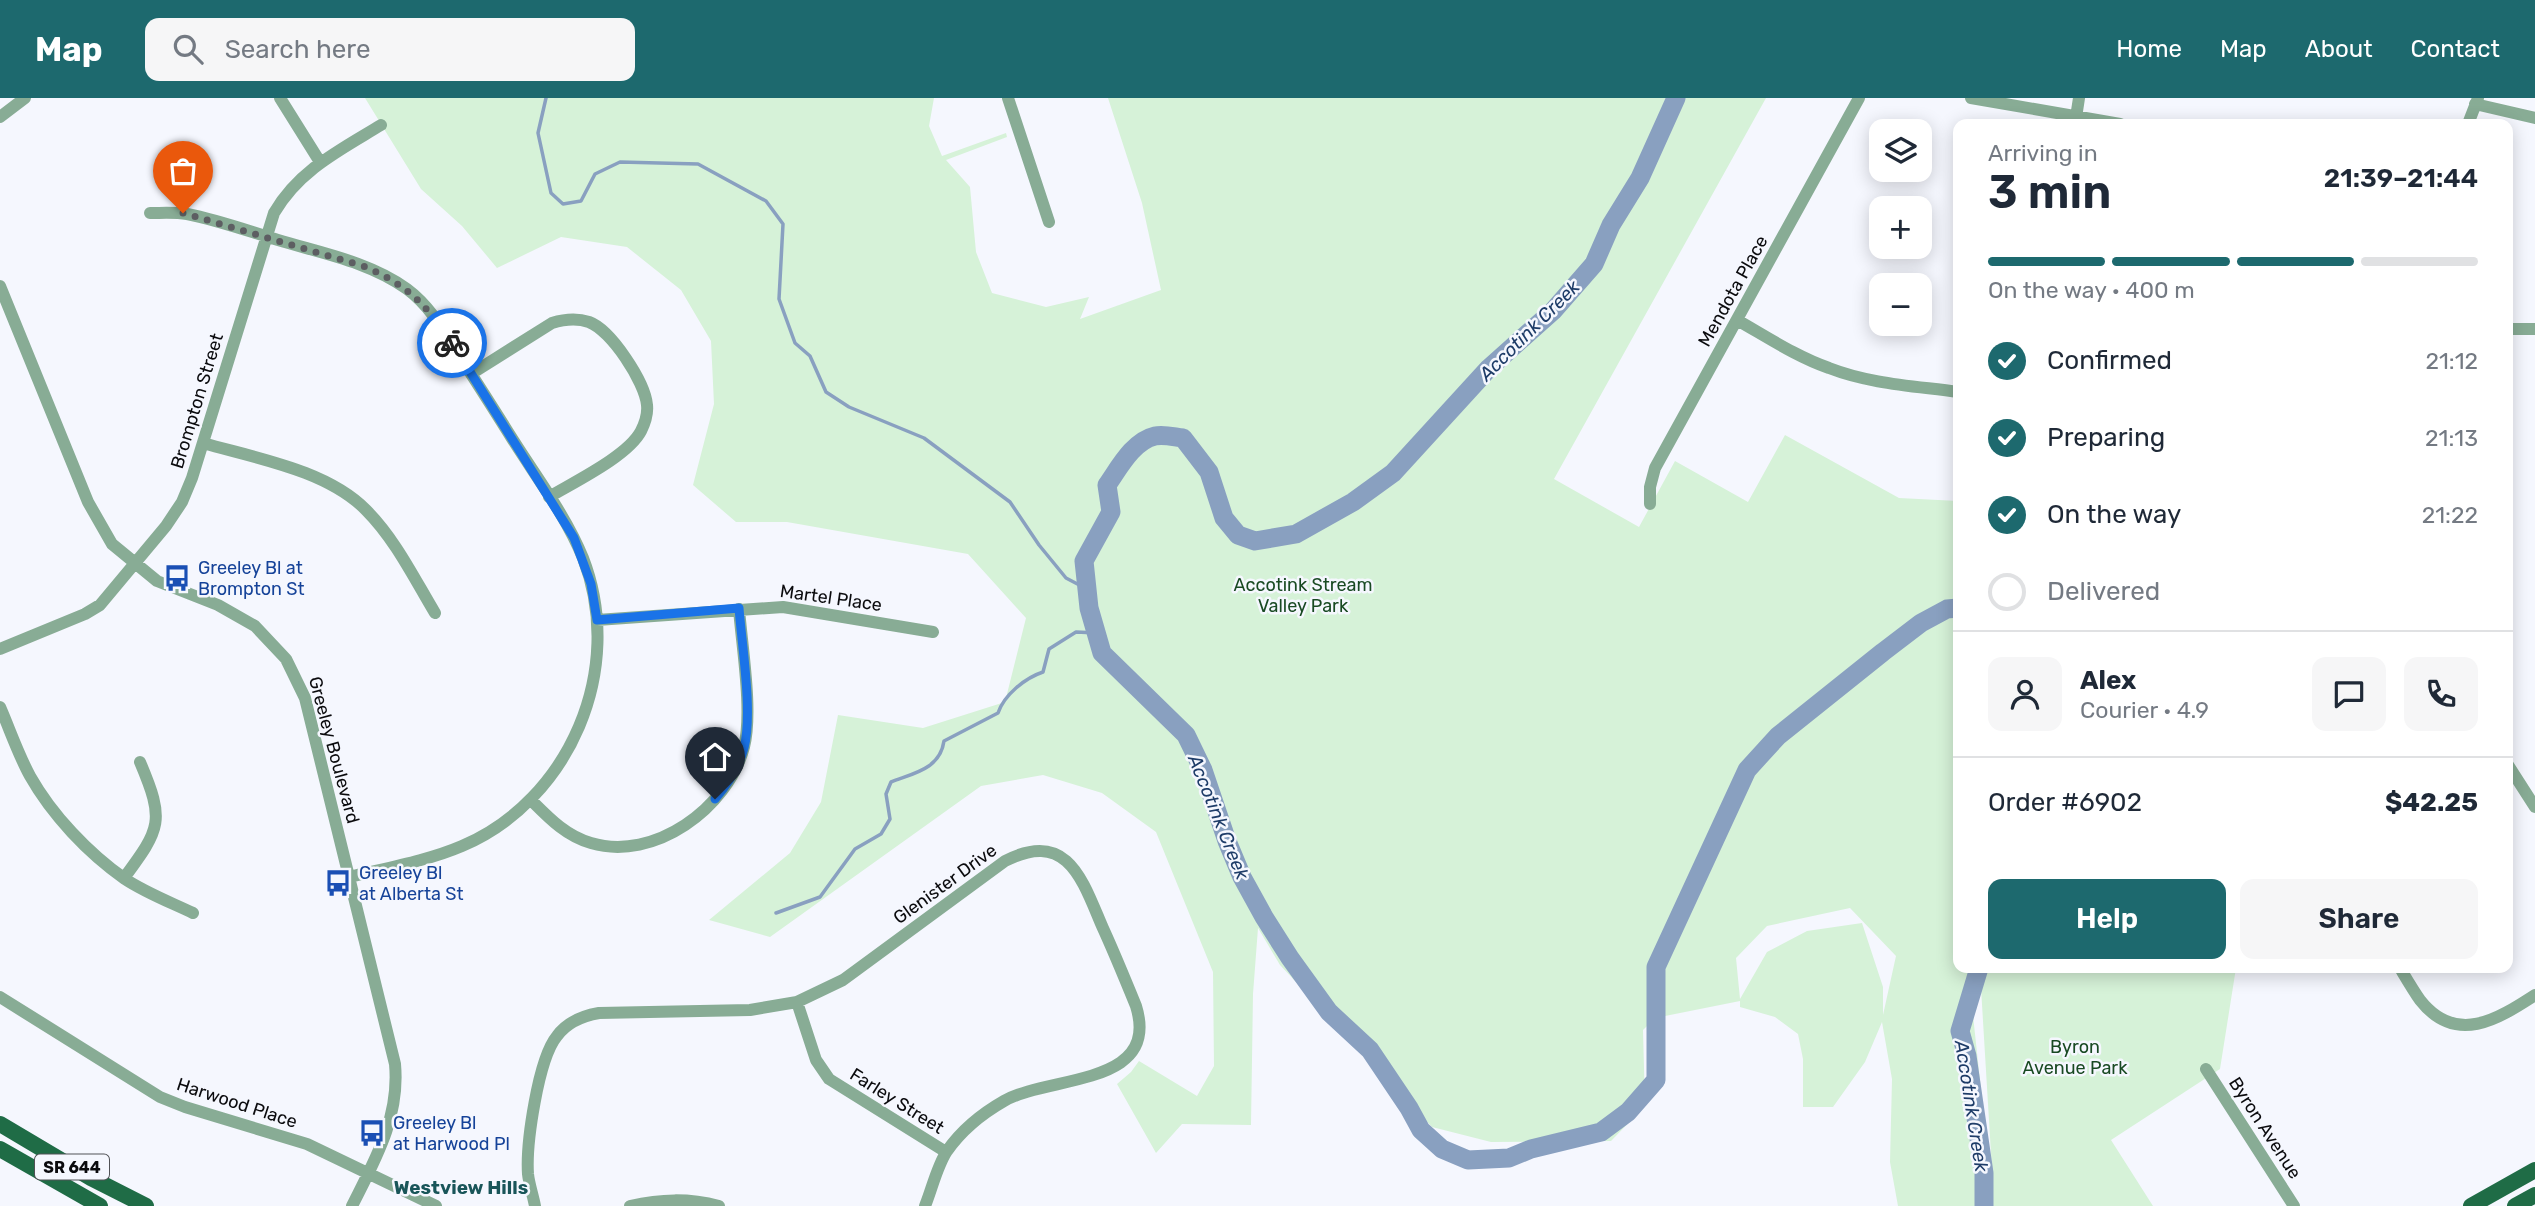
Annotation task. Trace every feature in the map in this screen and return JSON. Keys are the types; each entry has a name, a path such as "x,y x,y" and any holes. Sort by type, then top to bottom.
{"main road":[{"name":"SR 644","path":"0,1124 91,1178 146,1206"},
{"name":"SR 644","path":"0,1149 100,1206"},
{"path":"2471,1206 2535,1170"},
{"path":"2515,1206 2535,1195"}],"street":[{"path":"0,117 25,98"},
{"path":"281,98 320,162"},
{"path":"1008,98 1049,222"},
{"name":"Mendota Place","path":"1650,504 1650,487 1655,468 1859,98"},
{"path":"1970,98 2066,119"},
{"path":"2075,119 2079,98"},
{"path":"2470,119 2477,101 2535,118"},
{"name":"Brompton Street","path":"0,649 85,614 100,605 166,526 182,502 203,443 265,236 281,202 293,186 320,162 382,125"},
{"path":"150,213 190,214 363,266 399,284 430,311 549,497 583,560 597,620 595,673 583,718 563,759 531,800 501,824 462,846 349,877"},
{"name":"Greeley Boulevard","path":"0,285 96,520 112,544 157,581 218,604 242,617 267,636 286,659 305,698 391,1045 396,1076 390,1123 352,1206"},
{"path":"471,373 561,320 577,319 597,326 617,347 643,390 647,414 642,430 635,441 622,452 549,497"},
{"path":"1737,320 1811,360 1842,373 1953,391"},
{"path":"2513,329 2535,329"},
{"path":"203,443 306,474 350,496 381,526 435,613"},
{"path":"531,800 554,823 572,835 594,844 615,847 636,846 660,839 680,828 706,807 733,774 746,738 747,706 739,608"},
{"name":"Martel Place","path":"597,620 739,608 797,608 933,632"},
{"path":"0,706 21,758 40,793 76,836 124,878 193,913"},
{"path":"124,878 149,844 156,826 155,800 140,762"},
{"path":"2513,773 2535,807"},
{"name":"Glenister Drive","path":"535,1206 528,1174 529,1148 542,1065 548,1048 558,1034 572,1022 599,1013 750,1010 797,1002 843,980 1005,861 1033,850 1052,852 1068,860 1083,881 1140,1016 1138,1039 1129,1057 1106,1072 1035,1088 1006,1100 966,1130 946,1152 925,1206"},
{"path":"2403,973 2430,1010 2454,1023 2488,1023 2535,995"},
{"name":"Harwood Place","path":"0,997 160,1097 307,1144 436,1206"},
{"name":"Farley Street","path":"797,1002 816,1060 830,1079 946,1152"},
{"name":"Byron Avenue","path":"2206,1069 2294,1206"},
{"path":"630,1206 688,1199 719,1206"}],"green space":[{"name":"Accotink Stream Valley Park","path":"365,98 934,98 929,126 942,156 1006,133 1007,137 946,160 970,187 976,252 992,293 1046,307 1089,297 1080,319 1161,290 1142,203 1108,98 1766,98 1554,479 1639,527 1675,461 1748,502 1785,435 1899,498 1953,501 1953,973 1970,973 1988,1154 1992,1170 1981,988 1976,973 2235,973 2220,1069 2111,1140 2153,1206 1898,1206 1890,1162 1892,1079 1882,1022 1865,1062 1833,1107 1803,1107 1803,1059 1798,1034 1775,1017 1740,1007 1740,1001 1655,1018 1643,1030 1645,1106 1611,1141 1491,1142 1432,1127 1280,965 1258,928 1253,994 1251,1125 1182,1124 1156,1153 1117,1084 1139,1061 1197,1096 1214,1066 1213,972 1156,832 1102,793 1043,775 981,786 770,937 709,920 790,853 821,802 838,715 923,728 1005,702 1026,618 968,554 787,522 736,522 693,485 714,404 711,341 681,290 627,247 561,237 497,268 462,226 421,189","holes":["1850,908 1896,956 1883,1015 1883,987 1862,923 1807,931 1767,952 1740,999 1736,958 1767,926"]}],"waterway":[{"path":"546,98 538,133 551,193 563,204 581,201 595,174 620,162 698,164 766,201 783,224 779,299 795,343 810,356 826,392 849,407 924,438 1010,502 1039,545 1066,578 1087,589"},
{"name":"Accotink Creek","path":"1676,98 1640,178 1611,225 1594,264 1553,311 1489,368 1393,473 1353,502 1296,534 1255,541 1238,535 1224,518 1209,472 1183,438 1155,436 1133,449 1107,485 1111,512 1084,561 1089,608 1102,653 1186,735 1203,770 1242,877 1264,917 1329,1012 1370,1050 1421,1130 1442,1149 1468,1160 1509,1158 1531,1149 1601,1132 1628,1112 1656,1080 1656,967 1747,770 1778,736 1883,652 1921,623 1953,608"},
{"path":"776,913 820,897 855,849 881,834 890,819 886,794 891,782 925,769 937,758 944,741 998,713 1016,688 1043,672 1049,649 1076,632 1097,633"},
{"name":"Accotink Creek","path":"1977,973 1960,1031 1967,1056 1984,1173 1984,1206"}],"way so far":[{"path":"183,213 382,274 416,296 452,343"}],"place":[{"name":"Greeley Bl at Brompton St","path":"177,578"},
{"name":"Greeley Bl at Alberta St","path":"338,883"},
{"name":"Greeley Bl at Harwood Pl","path":"372,1133"}],"district":[{"name":"Westview Hills","path":"461,1187"}],"route":[{"path":"452,343 574,538 591,584 597,620 739,608 747,706 746,738 733,774 715,799"}],"park label":[{"name":"Byron Avenue Park","path":"2075,1058"}]}
